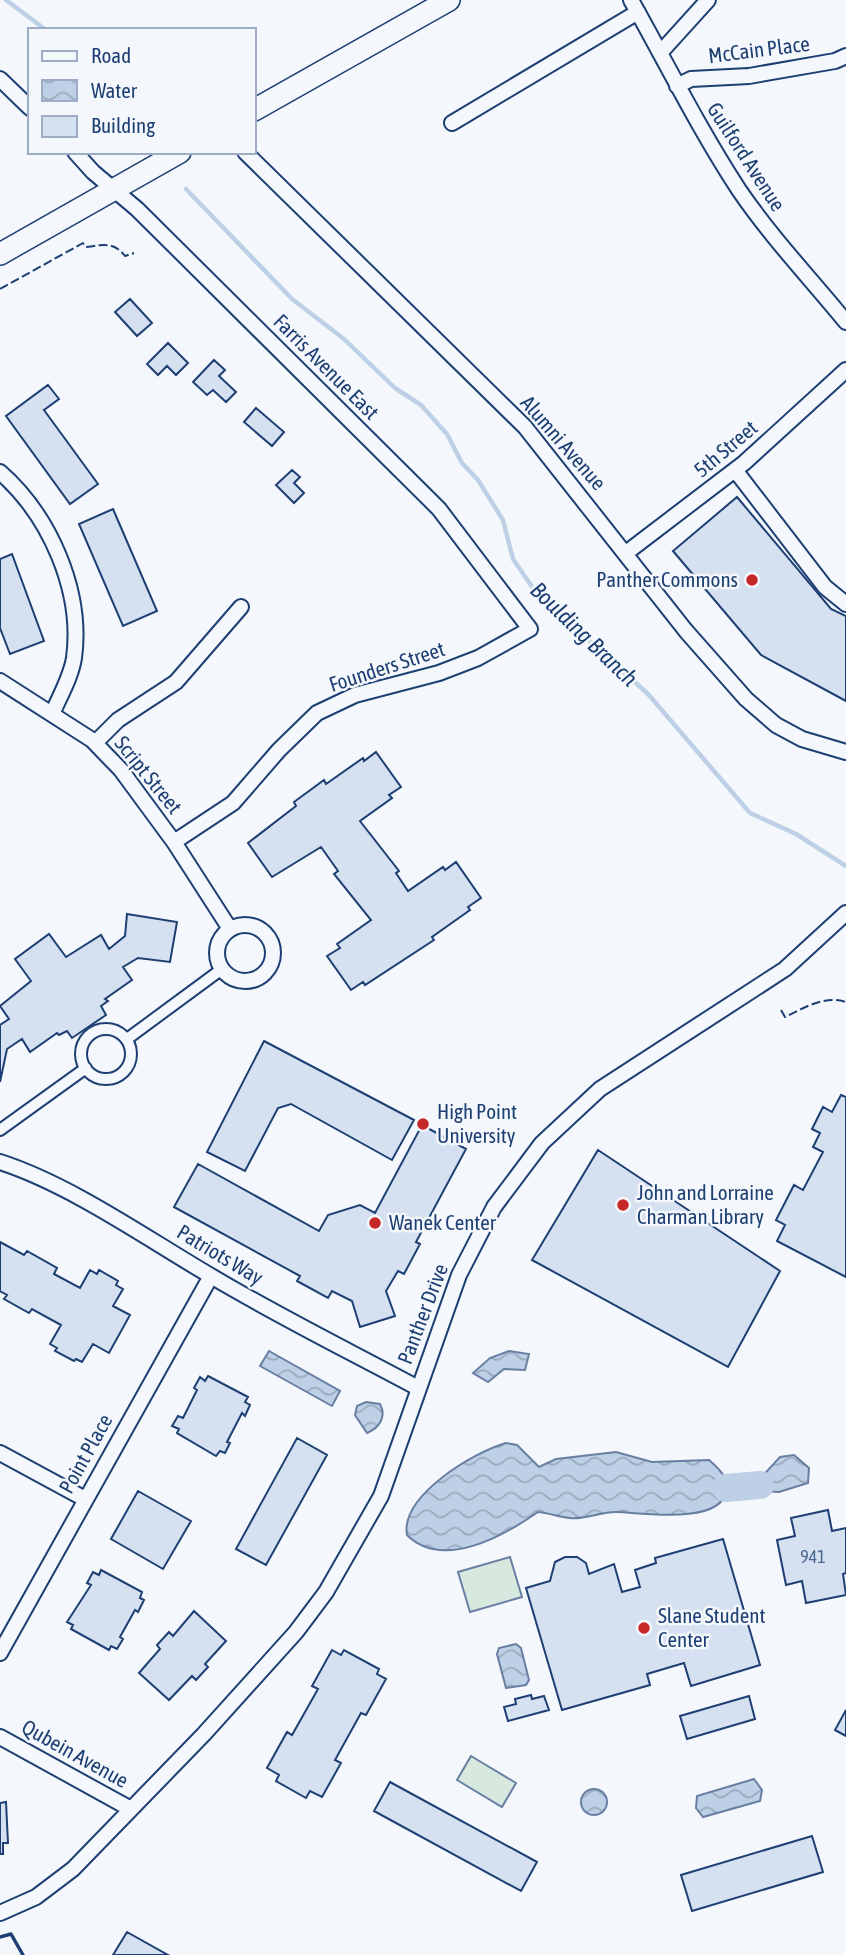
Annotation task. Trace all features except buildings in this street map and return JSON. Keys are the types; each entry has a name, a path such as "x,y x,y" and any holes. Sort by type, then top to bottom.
{"main road":[{"path":"256,109 449,0"},
{"path":"0,254 177,154"}],"street":[{"path":"660,53 708,0"},
{"path":"452,123 635,6"},
{"name":"Guilford Avenue","path":"635,6 677,86 765,226 846,322"},
{"name":"McCain Place","path":"677,86 691,79 749,76 835,61 846,56"},
{"path":"0,79 28,106"},
{"name":"Farris Avenue East","path":"77,154 137,209 439,509 530,629"},
{"name":"Alumni Avenue","path":"247,154 525,427 687,631 746,699 776,725 802,739 846,752"},
{"name":"5th Street","path":"626,553 736,470 846,370"},
{"path":"736,470 825,587 846,604"},
{"path":"0,472 29,504 43,527 70,586 76,624 73,661 52,714"},
{"path":"95,743 118,720 176,681 241,607"},
{"name":"Founders Street","path":"174,842 233,803 279,750 317,713 355,695 439,673 478,658 530,629"},
{"name":"Script Street","path":"0,681 95,743 121,770 174,842 230,929"},
{"name":"Panther Drive","path":"0,1913 36,1897 73,1869 129,1808 204,1734 296,1632 326,1592 381,1496 411,1418 418,1388 459,1275 494,1208 542,1143 600,1089 785,969 846,912"},
{"path":"247,925 263,932 269,939 272,958 269,967 255,979 236,979 222,969 218,961 219,943 230,929 247,925"},
{"path":"127,1039 222,969"},
{"path":"112,1030 127,1039 130,1061 120,1075 100,1078 86,1068 82,1048 92,1034 112,1030"},
{"path":"0,1130 86,1068"},
{"name":"Patriots Way","path":"0,1162 27,1171 134,1228 211,1276 418,1388"},
{"name":"Point Place","path":"0,1653 211,1276"},
{"path":"0,1453 85,1500"},
{"name":"Qubein Avenue","path":"0,1737 129,1808"}],"shaded area":[{"path":"510,1557 522,1597 470,1612 458,1572"},
{"path":"471,1756 516,1783 502,1807 457,1780"}],"water":[{"path":"269,1351 340,1391 332,1406 260,1366"},
{"path":"509,1351 529,1354 525,1370 504,1369 488,1382 473,1373 490,1358"},
{"path":"366,1402 380,1404 383,1413 378,1425 367,1433 355,1415 357,1406"},
{"path":"506,1443 517,1445 539,1467 556,1459 616,1452 652,1462 709,1460 724,1477 726,1491 721,1502 710,1509 679,1515 612,1512 576,1518 538,1512 492,1539 456,1550 438,1550 422,1545 407,1535 408,1520 415,1505 427,1491 459,1466"},
{"path":"794,1455 809,1468 808,1483 779,1492 762,1491 758,1481 780,1457"},
{"path":"516,1644 521,1648 529,1680 526,1685 506,1688 497,1654 499,1648"},
{"path":"754,1779 762,1790 760,1801 703,1817 696,1808 697,1796"},
{"path":"594,1789 603,1793 607,1802 603,1811 594,1815 585,1811 581,1802 585,1793"}],"waterway":[{"name":"Boulding Branch","path":"6,0 43,28"},
{"name":"Boulding Branch","path":"186,189 292,299 344,339 395,388 421,405 447,434 462,463 478,480 503,520 513,559 537,594 648,694 750,813 796,834 846,866"},
{"path":"726,1488 760,1485"}],"fence":[{"path":"0,289 83,243 86,247 112,246 125,256 134,253"},
{"path":"781,1010 785,1017 822,1001 846,1002"}],"wall":[{"path":"0,1937 11,1934 23,1955"}],"place":[{"name":"Panther Commons","path":"752,580"},
{"name":"High Point University","path":"423,1124"},
{"name":"John and Lorraine Charman Library","path":"623,1205"},
{"name":"Wanek Center","path":"375,1223"},
{"name":"Slane Student Center","path":"644,1628"}]}
